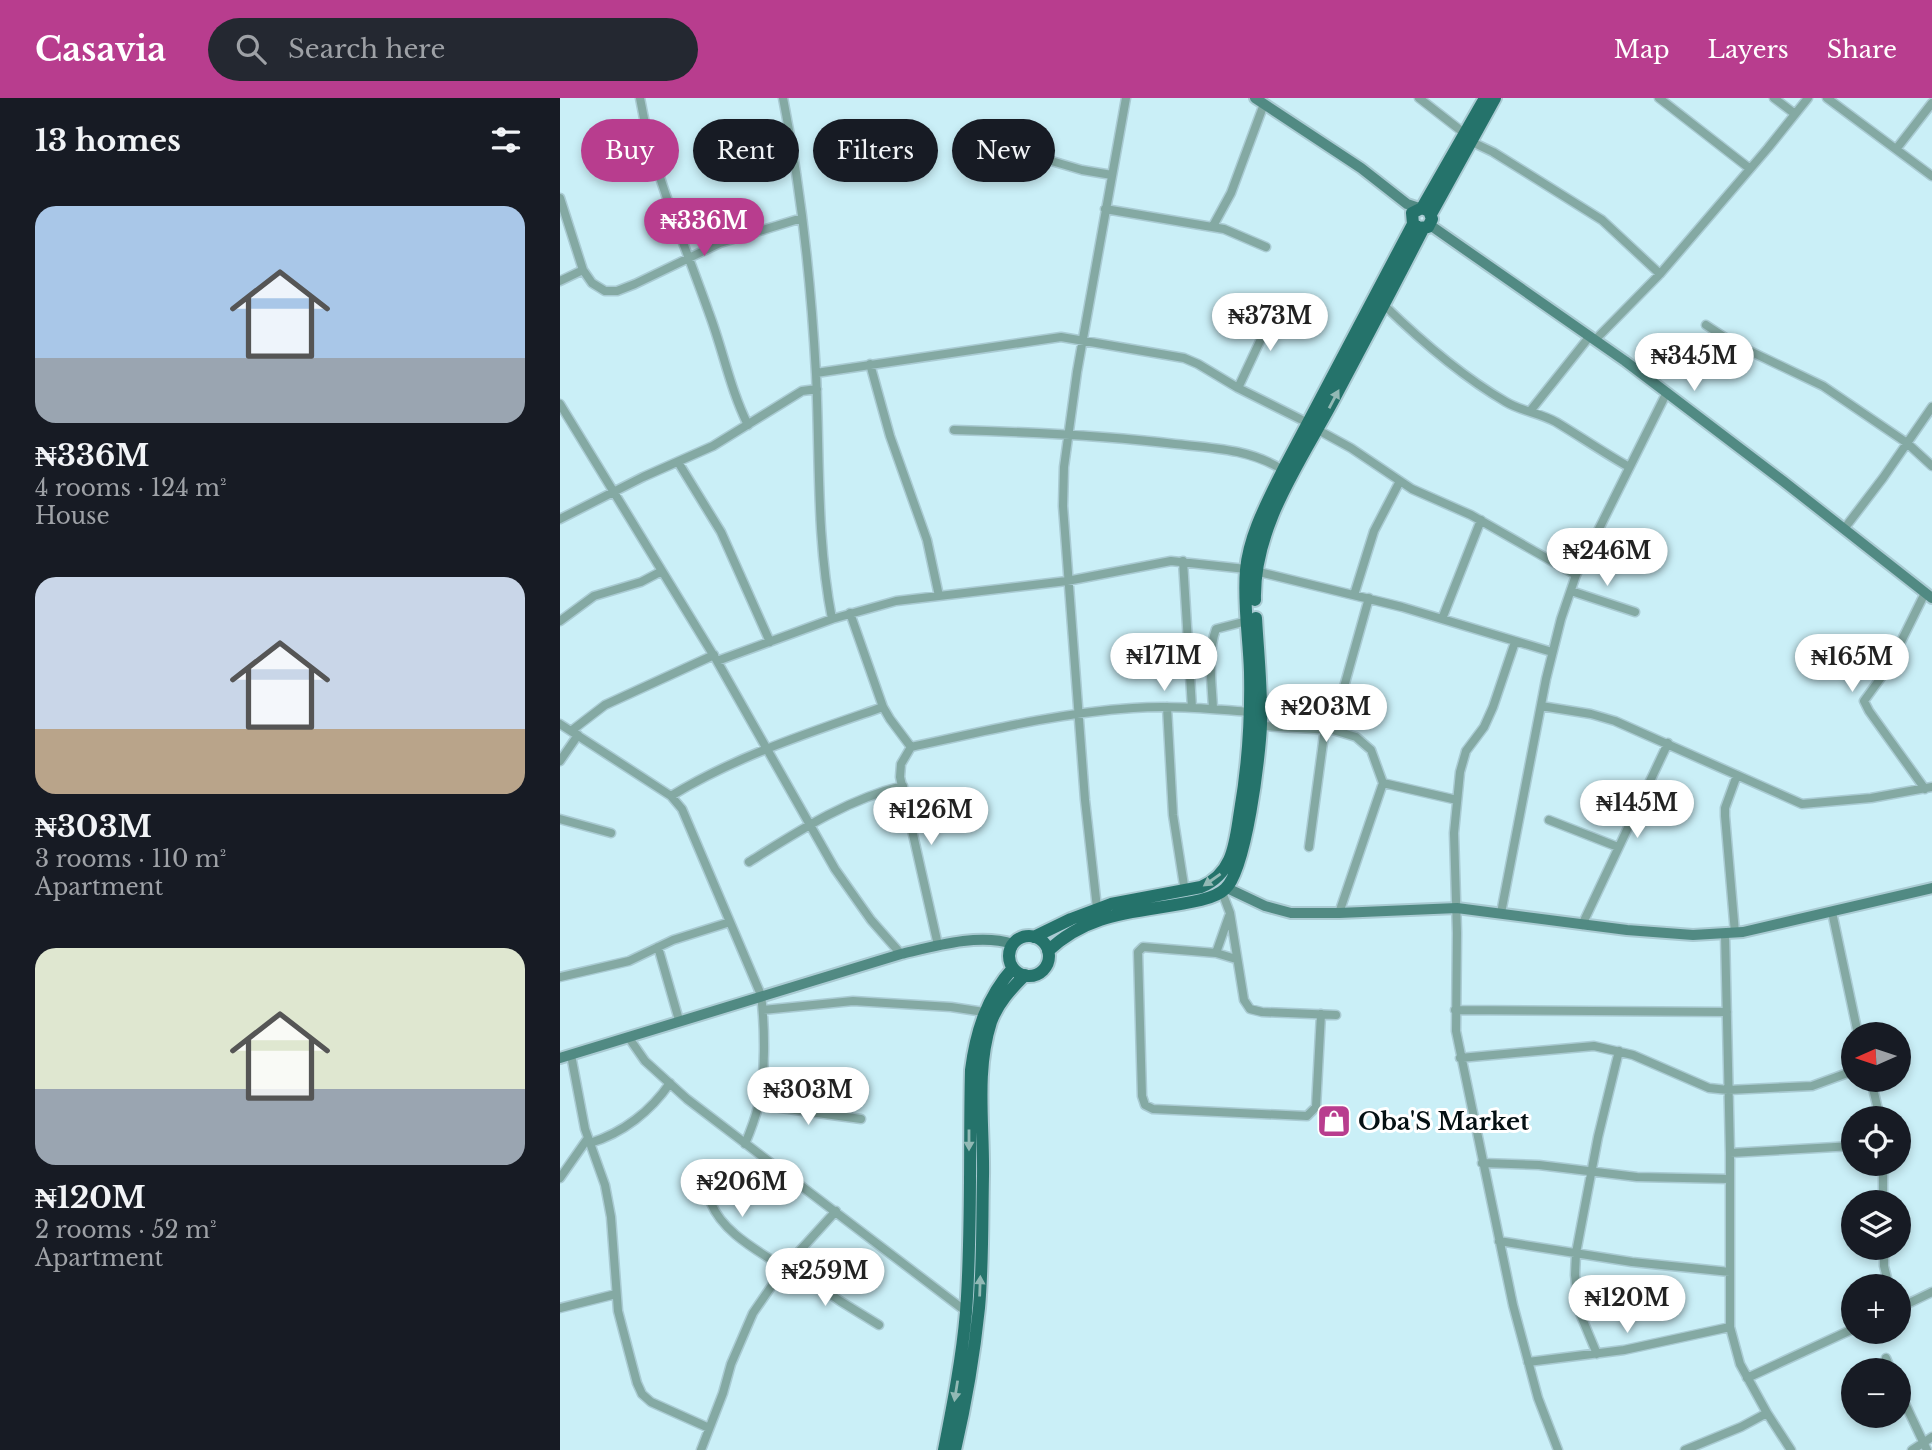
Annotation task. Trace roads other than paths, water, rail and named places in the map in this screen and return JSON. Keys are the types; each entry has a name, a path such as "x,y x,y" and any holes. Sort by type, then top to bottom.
{"main road":[{"path":"1468,138 1485,98"},
{"path":"1034,937 1097,908 1185,892 1211,883 1221,875 1230,860 1237,838 1254,744 1261,726 1251,570 1313,427 1420,215 1495,98"},
{"path":"1048,951 1060,939 1097,919 1204,899 1224,890 1238,866 1248,826 1254,744 1247,621 1253,537 1283,470 1313,427 1384,305 1420,215"},
{"path":"944,1450 959,1369 966,1311 971,1070 974,1048 984,1012 1013,968 1011,949 1025,936 1043,942 1048,951 1048,961 1043,969 1035,975 1025,975 1013,968"},
{"path":"955,1450 966,1401 977,1320 983,1170 981,1086 985,1049 996,1012 1009,991 1025,975"}],"street":[{"path":"640,98 653,157 710,316 736,401 748,425"},
{"path":"783,98 802,218 817,389 822,553 832,619"},
{"path":"1097,908 1085,800 1063,506 1068,436 1126,98"},
{"path":"1419,98 1468,138 1602,220 1660,274"},
{"path":"1659,98 1749,168"},
{"path":"1774,98 1795,114"},
{"path":"1531,410 1593,338 1660,274 1808,98"},
{"path":"1827,98 1932,176"},
{"path":"1213,226 1231,193 1260,101 1361,168 1420,215 1667,392 1928,596 1888,668 1864,701 1929,788 1871,798 1802,804 1668,743 1591,714 1541,706"},
{"path":"1897,148 1932,103"},
{"path":"1055,162 1112,175"},
{"path":"560,198 583,270 592,283 605,291 617,291 720,243 802,218"},
{"path":"1105,209 1213,226 1266,247"},
{"path":"560,281 583,270"},
{"path":"1238,388 1277,305"},
{"path":"1384,305 1414,334 1481,386 1509,404 1553,420 1629,467"},
{"path":"1706,325 1735,344 1823,386 1907,443 1932,466"},
{"path":"816,373 1060,337 1184,358 1351,448 1426,497 1481,520 1576,575"},
{"path":"870,364 890,436 927,540 939,596"},
{"path":"560,519 713,446 802,391 817,389"},
{"path":"1501,913 1552,652 1576,575 1667,392"},
{"path":"560,404 715,658 835,869 901,954"},
{"path":"1844,529 1932,407"},
{"path":"954,430 1153,441 1241,452 1270,461 1283,470"},
{"path":"678,462 721,532 770,642"},
{"path":"1354,594 1374,531 1400,481"},
{"path":"1442,619 1481,520"},
{"path":"1183,561 1192,708"},
{"path":"560,761 574,733 605,705 715,658 770,642 850,613 896,601 1067,581 1161,563 1183,561 1251,570 1369,598 1552,652"},
{"path":"560,621 594,596 633,584 662,571"},
{"path":"1571,591 1634,612"},
{"path":"1309,847 1328,713 1340,701 1369,598"},
{"path":"850,613 883,707 911,747"},
{"path":"1213,709 1212,644 1216,629 1247,621"},
{"path":"1515,642 1484,727 1466,751 1460,772 1454,856 1457,908 1455,1010 1460,1058 1499,1241 1528,1362 1558,1450"},
{"path":"671,796 725,766 883,707"},
{"path":"938,945 902,786 901,764 911,747 1035,720 1135,708 1251,712"},
{"path":"1167,708 1173,815 1185,892"},
{"path":"560,724 671,796 688,822 761,995 762,1078 759,1105 745,1144"},
{"path":"1261,726 1346,733 1363,741 1371,751 1383,783 1339,913"},
{"path":"1581,925 1668,743"},
{"path":"1737,775 1725,808 1730,934 1727,1012 1730,1327 1736,1352 1747,1378 1791,1450"},
{"path":"1383,783 1457,800"},
{"path":"749,862 810,825 872,795 902,786"},
{"path":"560,820 611,834"},
{"path":"1549,820 1618,847"},
{"path":"1224,890 1279,910 1306,914 1457,908 1669,934 1730,934 1932,888"},
{"path":"1224,890 1244,1000 1250,1009 1262,1012 1336,1015"},
{"path":"1832,912 1855,1022"},
{"path":"1216,953 1230,913"},
{"path":"560,977 629,961 658,947 730,922"},
{"path":"709,1428 672,1413 642,1394 628,1350 616,1294 606,1185 589,1141 565,1057 761,995 938,945 999,940 1011,949"},
{"path":"658,947 679,1020"},
{"path":"1236,959 1216,953 1143,947 1138,952 1142,1096 1145,1105 1153,1109 1307,1116 1316,1107 1321,1014"},
{"path":"763,1010 853,1001 951,1007 984,1012"},
{"path":"1455,1010 1727,1012"},
{"path":"629,1038 645,1061 745,1144 977,1320"},
{"path":"1460,1058 1594,1045 1619,1051 1709,1088 1728,1090 1812,1086 1841,1075"},
{"path":"1597,1354 1578,1311 1576,1253 1591,1171 1619,1051"},
{"path":"560,1178 589,1141 606,1138 642,1115 657,1102 670,1083"},
{"path":"759,1105 861,1119"},
{"path":"1730,1153 1841,1147"},
{"path":"1482,1163 1514,1163 1637,1177 1730,1178"},
{"path":"700,1172 711,1204 722,1220 745,1242 879,1325"},
{"path":"701,1450 753,1313 786,1266 836,1211"},
{"path":"1499,1241 1731,1272"},
{"path":"1911,1302 1932,1292"},
{"path":"560,1308 616,1294"},
{"path":"1528,1362 1597,1354 1730,1327"},
{"path":"1747,1378 1841,1335"},
{"path":"1685,1450 1767,1413"},
{"path":"1911,1413 1928,1443 1912,1450"}],"place":[{"name":"Oba'S Market","path":"1334,1121"}]}
